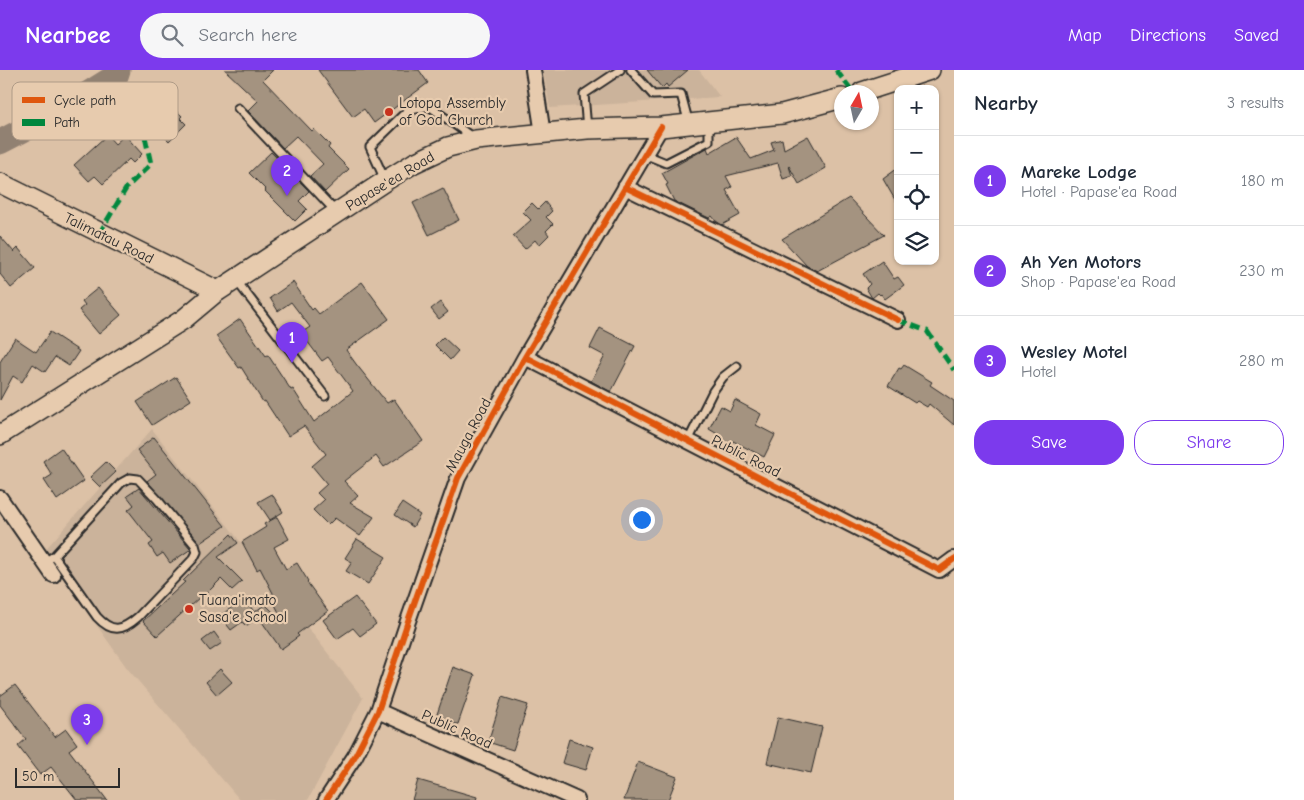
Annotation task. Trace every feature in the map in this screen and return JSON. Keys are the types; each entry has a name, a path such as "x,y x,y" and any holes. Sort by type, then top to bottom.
{"main road":[{"path":"879,86 930,70"},
{"name":"Papase'ea Road","path":"0,435 184,319 218,291 385,181 414,163 448,147 476,140 587,130 661,127 782,114 834,100"},
{"name":"Talimatau Road","path":"0,183 218,291"}],"street":[{"path":"533,70 543,134"},
{"name":"Mauga Road","path":"326,800 355,756 378,711 458,478 524,357 661,127"},
{"path":"625,187 898,320"},
{"name":"Public Road","path":"524,357 939,570 954,559"},
{"path":"0,498 49,559 53,574"},
{"name":"Public Road","path":"378,711 577,800"}],"lane":[{"path":"587,130 584,94 620,70"},
{"path":"631,70 654,95 681,94 690,124"},
{"path":"385,181 370,147 406,112 429,106 476,140"},
{"path":"238,108 337,213"},
{"path":"644,154 666,163 709,141 709,122"},
{"path":"236,280 326,396"},
{"path":"688,441 713,391 723,377 738,366"},
{"path":"130,478 138,479 157,499 195,545 198,552 138,617 130,625 121,629 104,625 49,559 121,484 130,478"}],"shaded area":[{"path":"543,70 699,70 720,97 550,108"},
{"name":"Tuana'imato Sasa'e School","path":"152,429 363,698 308,800 240,800 127,668 44,551"}],"building":[{"path":"225,70 273,70 263,80 312,131 314,129 330,145 328,148 349,169 325,192 310,176 323,164 296,136 283,148 248,111 258,101"},
{"path":"318,70 419,70 428,83 374,123 364,109 353,117"},
{"path":"647,70 688,70 668,87 666,84 662,88"},
{"path":"178,112 182,116 180,118 186,124 178,132"},
{"path":"808,136 826,168 799,184 789,166 792,176 783,179 778,163 726,176 732,187 726,190 740,215 722,225 712,216 709,218 674,201 662,173 707,148 709,153 736,137 751,159 774,150 771,142 782,139 784,149"},
{"path":"102,140 111,140 115,144 119,140 129,140 142,154 133,163 129,159 103,184 95,176 89,181 74,165"},
{"path":"271,152 309,191 299,201 307,209 295,221 249,173"},
{"path":"894,171 894,198 883,179"},
{"path":"443,188 459,220 429,235 413,203"},
{"path":"849,198 884,235 817,271 807,266 782,239"},
{"path":"545,202 552,211 546,217 553,224 546,231 549,235 539,245 535,240 525,249 513,236 531,220 523,212 532,203 538,209"},
{"path":"0,236 14,252 18,248 35,268 11,288 0,274"},
{"path":"882,261 894,279 898,277 904,285 885,299 878,293 872,298 866,288 870,284 863,274"},
{"path":"293,282 312,310 314,308 319,314 362,282 389,319 346,350 387,403 394,399 423,441 384,467 376,456 344,481 358,496 350,503 374,517 360,536 335,518 328,525 313,510 324,500 317,493 327,484 312,466 326,454 304,426 288,436 265,401 263,402 241,367 239,368 216,336 240,319 266,356 268,355 291,390 293,389 314,422 353,391 328,357 322,361 301,333 310,327 291,302 278,311 270,298"},
{"path":"98,288 121,315 99,334 79,310 85,305 82,301"},
{"path":"440,302 448,312 439,319 431,309"},
{"path":"600,328 635,346 611,392 591,381 605,356 590,348"},
{"path":"50,332 79,351 69,366 55,357 45,372 33,364 22,382 13,376 0,400 0,362 15,338 36,352"},
{"path":"443,337 458,351 450,360 435,345"},
{"path":"904,365 932,382 930,385 954,401 954,425 929,404 927,407 917,401 915,403 888,386 899,368 901,369"},
{"path":"176,377 191,400 152,425 137,402"},
{"path":"735,400 761,414 756,425 775,435 764,457 733,441 729,448 715,441 719,435 709,429 721,406 730,411"},
{"path":"154,437 225,526 200,543 147,481 156,474 137,450"},
{"path":"61,448 84,481 57,500 44,480 52,475 43,461"},
{"path":"106,462 116,472 100,487 90,477"},
{"path":"139,488 191,549 170,563 163,553 157,557 149,545 153,542 128,510 134,505 127,496"},
{"path":"272,494 283,512 270,520 258,502"},
{"path":"402,503 420,515 413,527 395,515"},
{"path":"277,517 289,539 274,547 286,569 297,563 307,582 328,611 297,634 299,636 281,649 255,612 265,604 285,624 272,599 275,597 260,568 257,570 242,542 266,527 264,524"},
{"path":"231,534 238,543 218,557 242,581 232,590 221,579 201,599 200,597 157,636 143,621 185,582 183,581"},
{"path":"357,539 386,557 368,584 346,571 352,562 345,558"},
{"path":"355,597 376,624 360,636 353,628 337,639 323,620"},
{"path":"244,598 258,617 246,626 242,622 231,630 220,616"},
{"path":"214,632 222,643 210,651 202,641"},
{"path":"453,667 475,675 458,724 434,723"},
{"path":"220,669 232,682 217,695 206,682"},
{"path":"15,685 55,737 66,729 77,744 69,750 107,800 77,800 51,767 40,775 18,746 26,739 0,705 0,696"},
{"path":"502,697 528,705 513,750 488,742"},
{"path":"778,717 822,727 811,773 767,763"},
{"path":"569,739 593,747 586,770 562,763"},
{"path":"638,762 677,777 668,800 624,800"},
{"path":"418,780 477,797 476,800 412,800"}],"waterway":[{"path":"106,82 116,76 118,70"},
{"path":"0,142 12,136"}],"marked path":[{"path":"836,70 848,85"},
{"path":"99,234 127,187 151,164 146,140"},
{"path":"898,320 927,331 954,370"}],"cycle path":[{"path":"326,800 355,756 378,711 458,478 525,357 661,127"},
{"path":"625,187 898,320"},
{"path":"525,357 939,570 954,559"}],"place":[{"name":"Lotopa Assembly of God Church","path":"389,112"},
{"name":"Ah Yen Motors","path":"287,196"},
{"name":"Mareke Lodge","path":"292,363"},
{"name":"Tuana'imato Sasa'e School","path":"189,609"},
{"name":"Wesley Motel","path":"87,745"}]}
